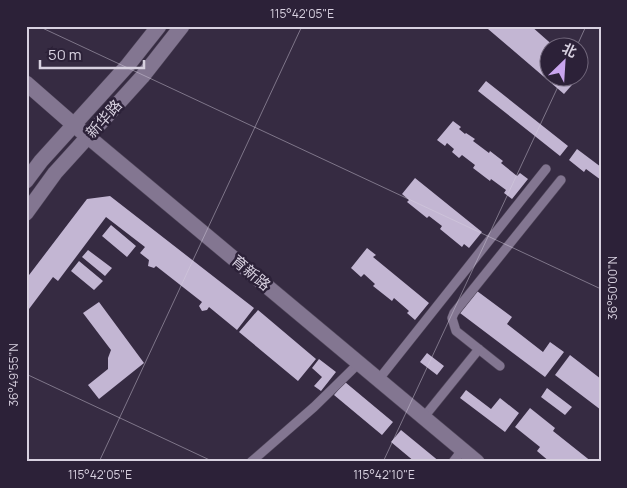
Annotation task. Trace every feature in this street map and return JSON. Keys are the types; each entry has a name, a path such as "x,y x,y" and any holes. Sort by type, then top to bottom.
{"street":[{"name":"新华路","path":"26,182 41,161 128,65 159,26"},
{"name":"新华路","path":"26,212 55,173 142,77 182,26"},
{"name":"育新路","path":"26,83 477,462"}],"lane":[{"path":"379,379 546,169"},
{"path":"500,366 456,331 452,318 454,313 561,180"},
{"path":"424,417 479,349"},
{"path":"251,462 314,407 359,362"},
{"path":"453,462 463,450"}],"building":[{"path":"491,26 531,26 545,38 540,38 540,73 488,29"},
{"path":"486,81 568,146 560,156 478,91"},
{"path":"557,88 569,88 564,94"},
{"path":"453,121 461,127 459,129 465,134 475,139 473,141 503,161 501,163 517,176 520,173 528,179 512,199 504,193 506,190 473,168 475,165 462,155 459,158 452,152 454,149 447,143 445,146 437,140"},
{"path":"577,149 601,167 601,180 586,169 584,172 569,160"},
{"path":"415,178 482,232 469,248 464,244 462,247 440,229 442,226 429,216 427,218 407,202 409,200 402,194"},
{"path":"110,196 254,308 237,330 209,307 207,310 202,311 199,306 202,302 156,266 154,268 148,266 149,260 140,253 145,247 106,217 58,281 53,277 26,313 26,279 87,199"},
{"path":"111,225 136,246 127,257 102,236"},
{"path":"367,248 376,255 373,257 429,303 415,320 407,313 409,311 394,298 392,301 373,286 375,284 364,274 361,277 351,268"},
{"path":"88,250 112,268 105,276 82,257"},
{"path":"79,261 103,281 94,290 71,271"},
{"path":"477,291 512,317 507,324 543,352 550,342 564,352 545,377 460,313"},
{"path":"99,302 144,363 99,399 88,385 108,369 108,358 111,350 83,313"},
{"path":"258,310 316,359 298,381 239,332"},
{"path":"427,353 444,366 437,375 420,362"},
{"path":"570,355 601,379 601,410 555,375"},
{"path":"319,359 336,372 321,391 314,386 322,377 312,368"},
{"path":"345,382 393,422 382,435 334,395"},
{"path":"547,388 572,407 565,415 541,397"},
{"path":"466,390 491,409 500,398 519,413 505,432 460,398"},
{"path":"530,408 555,428 553,431 592,462 550,462 537,451 540,447 515,427"},
{"path":"401,430 440,462 415,462 391,442"}]}
